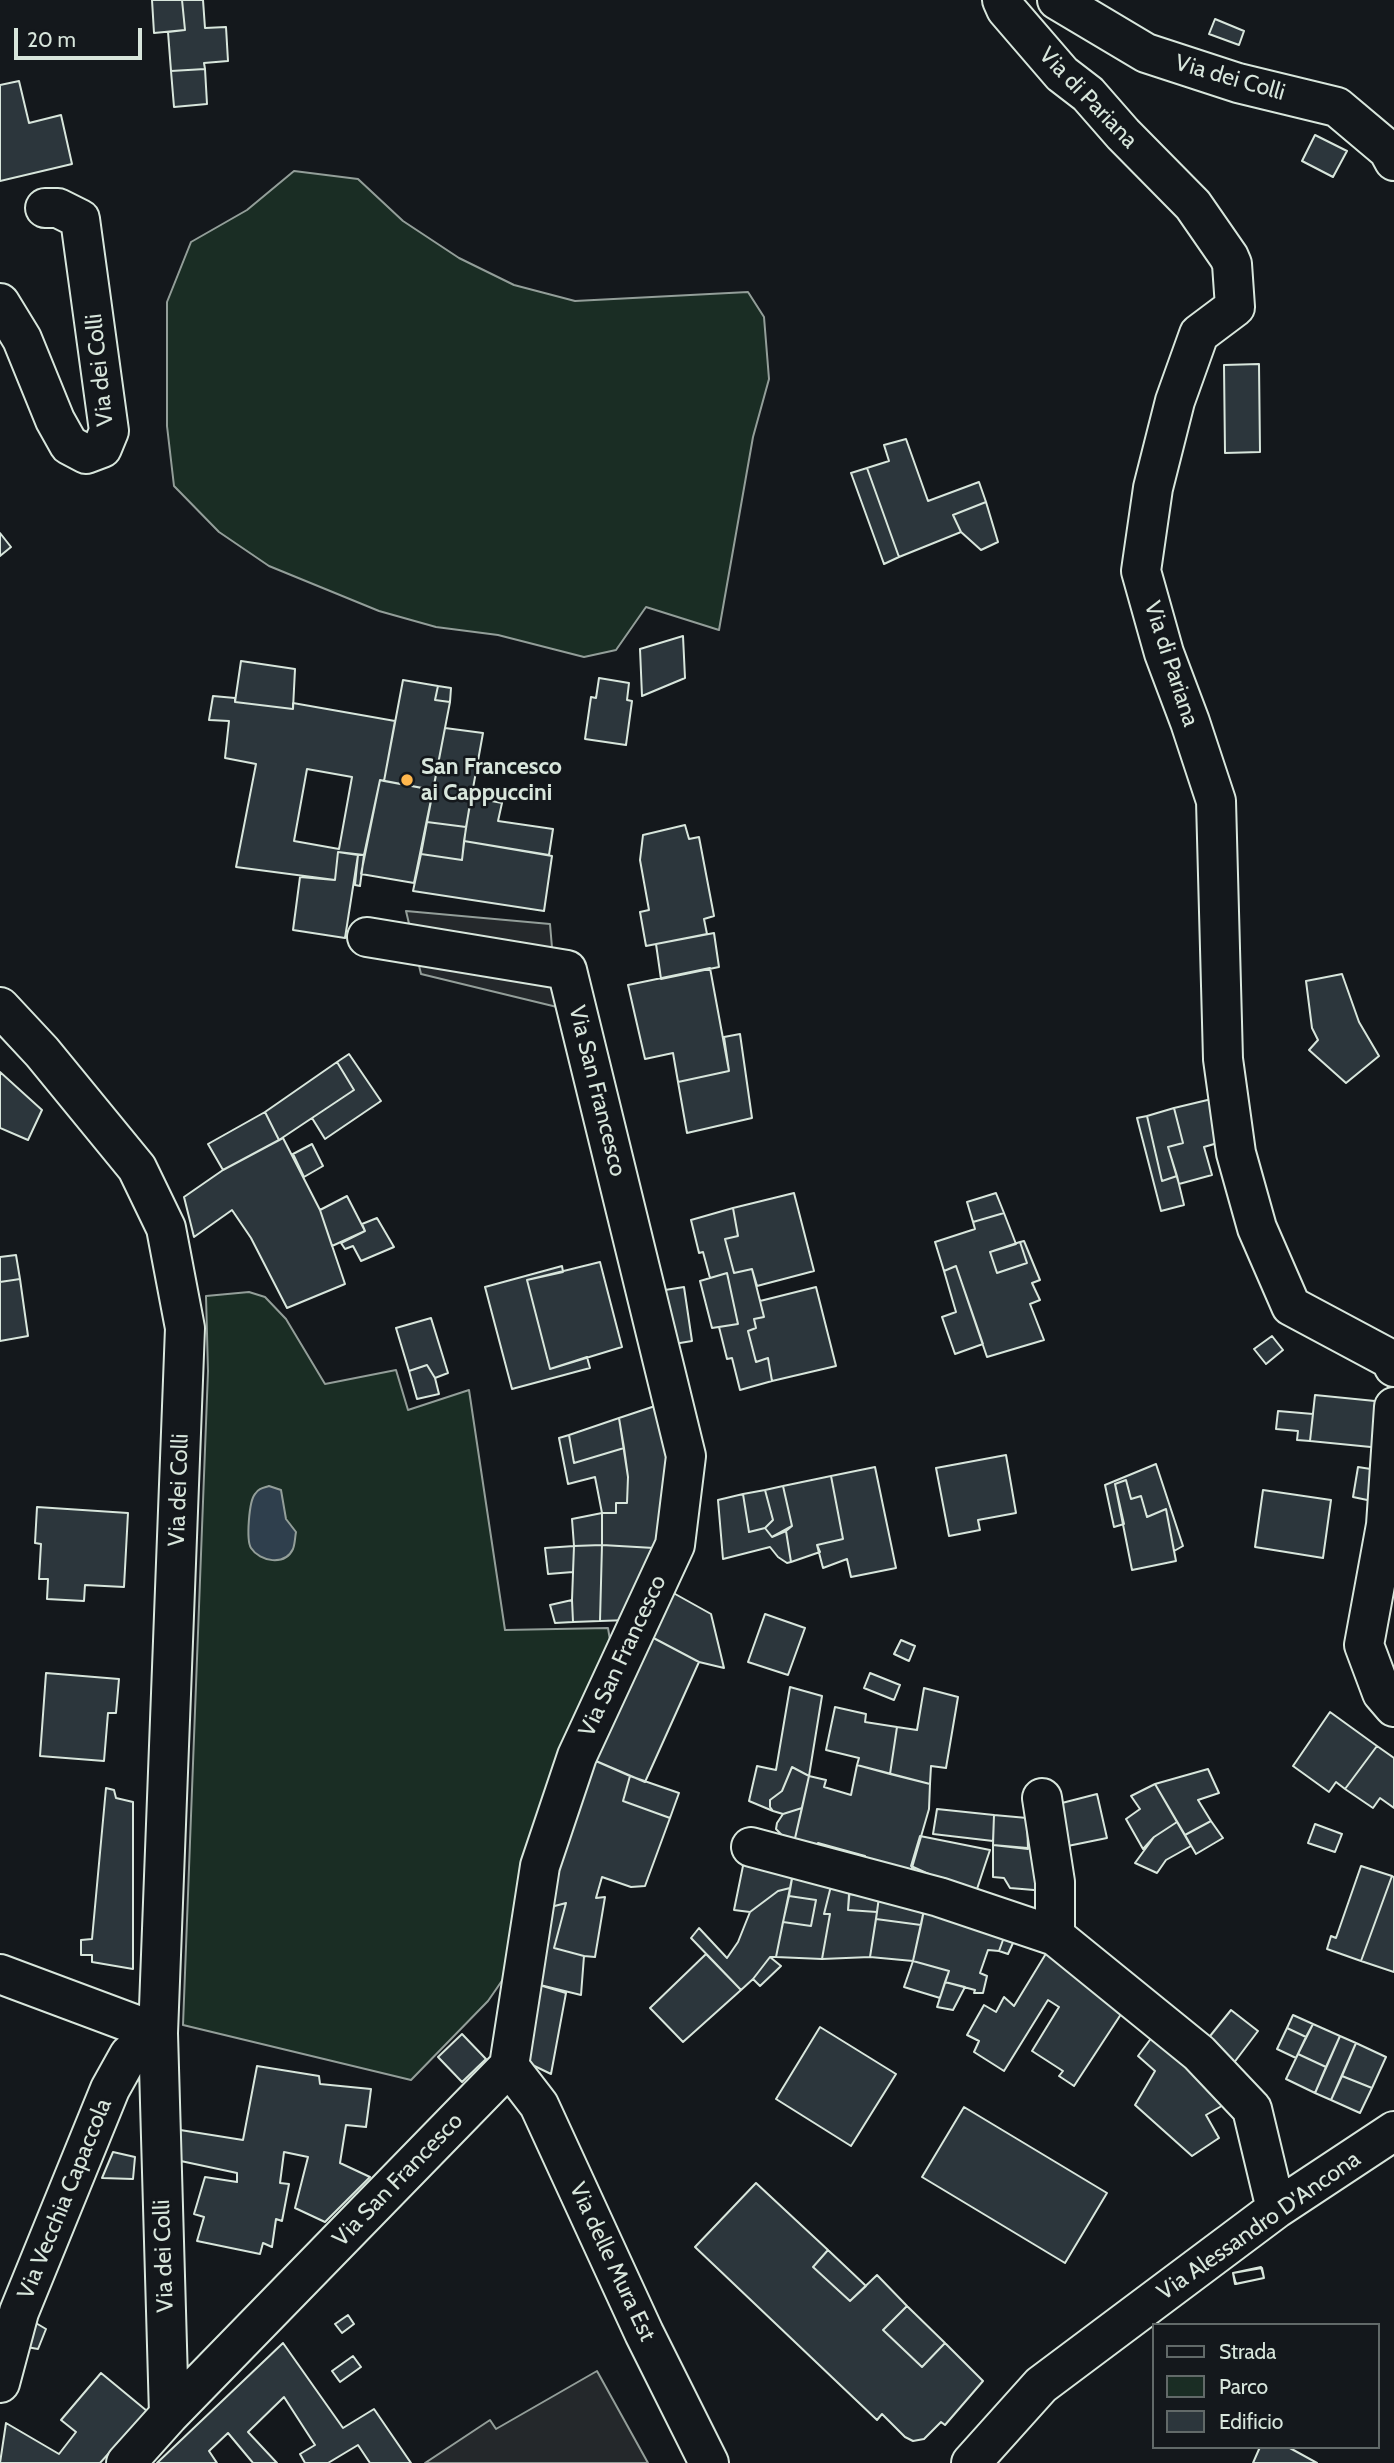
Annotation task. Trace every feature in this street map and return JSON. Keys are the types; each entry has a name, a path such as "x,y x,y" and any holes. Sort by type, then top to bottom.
{"street":[{"name":"Via di Pariana","path":"1002,0 1006,9 1062,74 1088,94 1193,205 1232,264 1235,307 1199,334 1175,401 1153,488 1141,571 1164,653 1216,801 1223,1059 1236,1153 1257,1228 1291,1306 1390,1359 1394,1367"},
{"name":"Via dei Colli","path":"1057,0 1146,53 1238,83 1338,107 1388,150 1394,161"},
{"name":"Via dei Colli","path":"0,303 22,340 55,420 69,445 86,454 102,448 109,431 80,219 58,208 45,208"},
{"name":"Via San Francesco","path":"169,2415 509,2066 540,1866 577,1756 675,1545 686,1456 567,970 367,937"},
{"name":"Via dei Colli","path":"0,1007 42,1052 137,1168 166,1228 185,1328 158,2033 169,2415"},
{"path":"1394,1407 1386,1525 1364,1645 1382,1693 1394,1707"},
{"path":"1042,1798 1055,1882 1055,1936"},
{"path":"751,1847 940,1897 1055,1936 1199,2053 1252,2109 1276,2209"},
{"path":"0,1974 158,2033"},
{"name":"Via Vecchia Capaccola","path":"0,2383 19,2312 110,2089 129,2055 158,2033"},
{"name":"Via delle Mura Est","path":"509,2066 539,2105 644,2333 709,2463"},
{"name":"Via Alessandro D'Ancona","path":"971,2463 1041,2385 1276,2209 1394,2131"},
{"path":"126,2463 169,2415"}],"green space":[{"path":"294,171 358,179 403,221 459,258 514,285 575,301 748,292 764,317 769,379 753,437 719,630 646,607 616,650 584,657 498,635 436,627 379,611 269,566 219,532 174,486 167,426 167,302 191,242 247,210"},
{"path":"249,1292 265,1297 286,1319 325,1384 396,1370 408,1410 469,1390 505,1630 608,1628 611,1646 553,1774 521,1861 508,1972 488,2001 411,2080 183,2025 208,1371 206,1296"}],"shaded area":[{"path":"406,911 550,924 557,1007 421,974"},
{"path":"597,2371 648,2463 425,2463 490,2420 496,2429"}],"water":[{"path":"269,1486 281,1490 286,1519 296,1532 293,1549 279,1560 260,1556 249,1544 253,1498 258,1490"}],"building":[{"path":"152,0 182,0 185,30 154,33"},
{"path":"182,0 203,0 205,28 226,27 228,61 204,63 205,69 171,71 168,32 185,30"},
{"path":"1215,19 1244,31 1239,45 1209,34"},
{"path":"205,69 207,104 174,107 171,71"},
{"path":"19,81 29,123 61,115 72,164 0,181 0,85"},
{"path":"1315,135 1347,151 1333,177 1302,161"},
{"path":"1259,364 1260,452 1225,453 1224,365"},
{"path":"906,439 928,501 979,482 986,502 953,515 961,532 899,557 867,468 889,461 884,445"},
{"path":"867,468 899,557 884,564 851,473"},
{"path":"986,502 998,542 981,550 961,532 953,515"},
{"path":"0,533 11,547 0,556"},
{"path":"683,636 685,678 642,696 640,649"},
{"path":"241,661 295,669 293,709 235,702"},
{"path":"599,678 629,683 627,700 632,701 626,745 585,739 591,697 596,698"},
{"path":"403,680 438,686 435,700 450,702 433,790 384,781"},
{"path":"438,686 451,688 450,702 435,700"},
{"path":"213,696 235,698 235,702 293,709 293,703 395,721 384,781 380,780 364,855 338,852 335,880 236,867 256,764 225,758 229,721 209,720","holes":["307,769 352,777 339,849 294,841"]},
{"path":"445,728 483,733 466,827 427,822"},
{"path":"380,780 433,790 414,883 361,874"},
{"path":"471,797 502,803 498,821 553,829 549,855 464,841"},
{"path":"427,822 466,827 462,860 421,854"},
{"path":"685,825 689,839 699,837 714,916 704,919 707,934 646,946 640,912 649,910 640,860 643,835"},
{"path":"464,841 552,856 544,911 413,891 421,854 462,860"},
{"path":"338,852 358,855 345,938 293,930 300,877 335,880"},
{"path":"358,855 364,855 360,886 355,885"},
{"path":"714,933 719,967 661,979 656,944"},
{"path":"710,968 729,1071 678,1082 673,1053 645,1059 628,985"},
{"path":"1342,974 1359,1022 1379,1056 1346,1083 1309,1050 1318,1040 1312,1028 1306,981"},
{"path":"740,1034 752,1118 687,1133 678,1082 729,1071 724,1037"},
{"path":"349,1054 381,1101 325,1139 312,1118 354,1090 337,1062"},
{"path":"337,1062 354,1090 279,1140 265,1112"},
{"path":"0,1072 42,1110 28,1140 0,1128"},
{"path":"1220,1097 1231,1139 1204,1147 1212,1175 1179,1184 1168,1147 1183,1143 1174,1108"},
{"path":"1174,1108 1183,1143 1168,1147 1177,1176 1162,1181 1147,1116"},
{"path":"265,1112 279,1140 223,1170 208,1144"},
{"path":"1147,1116 1162,1181 1177,1176 1184,1205 1161,1211 1137,1118"},
{"path":"283,1138 320,1210 345,1284 287,1308 251,1238 232,1210 194,1237 184,1197 223,1170"},
{"path":"312,1144 323,1166 304,1177 293,1154"},
{"path":"794,1193 814,1271 757,1286 752,1269 734,1273 725,1239 738,1236 733,1208"},
{"path":"996,1193 1004,1213 973,1222 967,1202"},
{"path":"347,1196 365,1231 332,1246 320,1210"},
{"path":"733,1208 738,1236 725,1239 734,1273 752,1269 764,1317 754,1319 756,1328 748,1331 756,1362 768,1358 772,1381 740,1390 732,1358 727,1359 719,1327 738,1324 727,1273 710,1278 703,1252 699,1253 691,1220"},
{"path":"1004,1213 1016,1244 990,1252 997,1273 1027,1263 1020,1242 1024,1241 1040,1280 1032,1283 1040,1300 1030,1304 1044,1340 987,1357 956,1266 944,1271 935,1242 975,1229 973,1222"},
{"path":"377,1218 394,1247 361,1261 353,1246 345,1249 341,1243 365,1231 362,1224"},
{"path":"1020,1242 1027,1263 997,1273 990,1252"},
{"path":"16,1255 20,1279 0,1282 0,1257"},
{"path":"600,1262 622,1347 550,1369 527,1280"},
{"path":"562,1266 563,1272 527,1280 550,1369 587,1357 590,1368 512,1389 485,1287"},
{"path":"956,1266 983,1344 955,1354 942,1317 956,1312 944,1271"},
{"path":"727,1273 738,1324 712,1328 700,1281"},
{"path":"20,1279 28,1336 0,1341 0,1282"},
{"path":"684,1287 692,1341 674,1344 665,1290"},
{"path":"816,1287 836,1366 772,1381 768,1358 756,1362 748,1331 756,1328 754,1319 764,1317 760,1301"},
{"path":"431,1318 448,1373 435,1378 427,1365 409,1371 396,1328"},
{"path":"1272,1336 1283,1350 1266,1364 1254,1349"},
{"path":"427,1365 435,1378 439,1394 417,1399 409,1371"},
{"path":"1315,1395 1385,1402 1381,1448 1310,1441"},
{"path":"658,1405 669,1470 664,1523 654,1548 602,1545 602,1513 616,1513 616,1503 627,1503 628,1477 619,1418"},
{"path":"1278,1411 1313,1414 1310,1441 1297,1440 1298,1431 1276,1429"},
{"path":"619,1418 624,1448 574,1463 569,1435"},
{"path":"569,1435 574,1463 624,1448 628,1477 627,1503 616,1503 616,1513 602,1513 595,1477 568,1484 559,1438"},
{"path":"1006,1455 1016,1513 978,1520 980,1530 949,1536 936,1468"},
{"path":"1156,1464 1183,1546 1174,1551 1166,1509 1147,1517 1141,1496 1131,1499 1126,1480 1115,1484 1124,1524 1114,1527 1105,1485"},
{"path":"875,1467 896,1568 851,1577 847,1559 823,1568 817,1545 843,1539 831,1476"},
{"path":"1358,1467 1377,1470 1372,1501 1353,1497"},
{"path":"831,1476 843,1539 817,1545 820,1552 791,1562 786,1531 792,1526 783,1486"},
{"path":"1126,1480 1131,1499 1141,1496 1147,1517 1166,1509 1176,1561 1132,1570 1115,1484"},
{"path":"783,1486 792,1526 772,1537 765,1528 773,1520 765,1490"},
{"path":"765,1490 773,1520 765,1528 749,1532 743,1494"},
{"path":"1263,1490 1331,1500 1323,1558 1255,1547"},
{"path":"743,1494 749,1532 765,1528 772,1537 786,1531 791,1562 787,1563 778,1557 770,1547 723,1559 718,1500"},
{"path":"37,1507 128,1513 124,1587 85,1585 84,1601 47,1599 48,1579 39,1579 41,1544 35,1543"},
{"path":"602,1513 602,1545 574,1546 572,1519"},
{"path":"602,1545 600,1621 573,1622 574,1546"},
{"path":"602,1545 654,1548 628,1620 600,1621"},
{"path":"574,1546 573,1572 548,1574 545,1548"},
{"path":"668,1590 711,1614 724,1668 699,1662 646,1634"},
{"path":"572,1600 573,1622 555,1623 550,1605"},
{"path":"765,1614 805,1628 788,1675 748,1662"},
{"path":"646,1634 699,1662 645,1782 589,1758"},
{"path":"901,1640 915,1646 909,1661 894,1654"},
{"path":"46,1673 119,1679 116,1713 108,1713 104,1761 40,1756"},
{"path":"870,1673 900,1685 894,1700 864,1688"},
{"path":"790,1687 822,1696 809,1776 792,1767 782,1791 770,1800 773,1811 749,1801 757,1766 776,1770"},
{"path":"924,1688 958,1697 946,1768 931,1766 930,1784 890,1774 897,1727 917,1730"},
{"path":"835,1707 866,1714 865,1722 897,1727 890,1774 857,1765 859,1758 826,1750"},
{"path":"1330,1712 1377,1746 1345,1789 1336,1782 1329,1792 1293,1766"},
{"path":"1377,1746 1394,1758 1394,1808 1380,1798 1373,1808 1345,1789"},
{"path":"589,1758 630,1776 623,1801 670,1818 645,1886 631,1887 602,1877 596,1898 605,1897 595,1957 554,1948 566,1903 547,1908"},
{"path":"857,1765 930,1784 929,1809 909,1878 863,1866 865,1856 818,1843 816,1856 793,1847 809,1776 826,1780 824,1787 851,1795"},
{"path":"792,1767 809,1776 802,1808 783,1814 773,1811 770,1800 782,1791"},
{"path":"1208,1769 1219,1793 1198,1800 1211,1821 1185,1835 1155,1784"},
{"path":"630,1776 679,1793 670,1818 623,1801"},
{"path":"1155,1784 1177,1822 1154,1837 1143,1849 1126,1819 1140,1809 1131,1796"},
{"path":"106,1788 114,1790 116,1798 133,1802 133,1969 92,1962 92,1955 81,1955 81,1940 92,1939"},
{"path":"1097,1794 1107,1838 1053,1849 1058,1804"},
{"path":"802,1808 793,1847 776,1829 777,1823 783,1814"},
{"path":"937,1809 994,1815 993,1841 933,1834"},
{"path":"994,1815 1027,1818 1028,1849 993,1845"},
{"path":"1211,1821 1223,1838 1196,1854 1185,1835"},
{"path":"1177,1822 1191,1846 1166,1860 1157,1873 1135,1863 1154,1837"},
{"path":"1315,1824 1342,1834 1335,1852 1308,1843"},
{"path":"920,1836 990,1850 975,1895 911,1866"},
{"path":"993,1845 1039,1849 1046,1891 1010,1888 1004,1878 993,1877"},
{"path":"744,1861 793,1873 790,1888 778,1891 750,1912 734,1910"},
{"path":"1361,1866 1392,1876 1361,1961 1327,1949 1331,1936 1336,1938"},
{"path":"793,1873 832,1882 824,1914 830,1914 822,1959 776,1957 783,1922 811,1926 816,1900 789,1896"},
{"path":"1392,1876 1394,1877 1394,1972 1361,1961"},
{"path":"831,1886 850,1888 848,1910 877,1912 870,1957 822,1959 830,1914 824,1914"},
{"path":"790,1888 776,1957 770,1957 741,1990 691,1938 699,1928 727,1958 738,1942 750,1912 778,1891"},
{"path":"849,1894 879,1897 877,1912 848,1910"},
{"path":"789,1896 816,1900 811,1926 783,1922"},
{"path":"879,1897 925,1905 921,1925 876,1919"},
{"path":"566,1903 554,1948 584,1956 581,1995 536,1984 547,1908"},
{"path":"925,1905 1007,1929 999,1951 988,1950 980,1973 987,1976 983,1993 974,1993 975,1990 945,1982 949,1971 913,1961"},
{"path":"876,1919 921,1925 913,1961 870,1957"},
{"path":"1007,1929 1018,1932 1008,1954 999,1951"},
{"path":"1050,1947 1129,2002 1074,2086 1059,2076 1063,2071 1032,2051 1059,2007 1048,2000 1004,2071 974,2052 979,2041 967,2035 984,2005 996,2012 1004,1997 1014,2006"},
{"path":"706,1954 741,1990 683,2042 650,2008"},
{"path":"770,1957 781,1966 760,1986 753,1979"},
{"path":"913,1961 949,1971 940,1998 904,1987"},
{"path":"945,1982 965,1987 953,2010 937,2007"},
{"path":"536,1984 566,1993 551,2074 524,2061"},
{"path":"1231,2010 1258,2031 1230,2068 1202,2046"},
{"path":"1293,2015 1313,2024 1306,2037 1287,2028"},
{"path":"1313,2024 1340,2036 1326,2067 1298,2054"},
{"path":"820,2027 896,2074 851,2146 776,2099"},
{"path":"1287,2028 1306,2037 1296,2058 1277,2049"},
{"path":"1158,2029 1227,2103 1206,2115 1219,2138 1192,2156 1135,2105 1155,2071 1138,2056"},
{"path":"462,2034 486,2059 462,2082 438,2057"},
{"path":"1340,2036 1356,2043 1331,2100 1315,2093"},
{"path":"1356,2043 1386,2057 1372,2088 1342,2076"},
{"path":"1298,2054 1326,2067 1315,2093 1286,2079"},
{"path":"257,2066 319,2076 320,2084 371,2089 366,2127 346,2125 340,2163 370,2177 325,2222 295,2208 308,2157 284,2152 280,2183 289,2184 282,2221 276,2219 272,2247 263,2243 260,2254 197,2241 204,2217 194,2214 205,2177 237,2182 237,2173 176,2160 174,2129 243,2140"},
{"path":"1342,2076 1372,2088 1360,2113 1331,2100"},
{"path":"964,2107 1107,2193 1065,2263 922,2177"},
{"path":"113,2152 135,2157 133,2179 102,2178"},
{"path":"756,2183 828,2250 813,2267 850,2301 877,2275 907,2306 883,2330 922,2367 945,2343 983,2381 945,2425 941,2422 924,2439 913,2441 905,2437 882,2414 877,2420 695,2247"},
{"path":"828,2250 866,2286 850,2301 813,2267"},
{"path":"1261,2267 1264,2278 1236,2284 1233,2273"},
{"path":"1262,2268 1264,2278 1235,2284 1233,2273"},
{"path":"907,2306 945,2343 922,2367 883,2330"},
{"path":"348,2315 354,2324 342,2333 335,2324"},
{"path":"29,2319 46,2329 38,2349 21,2346"},
{"path":"283,2343 343,2428 374,2409 411,2463 370,2463 358,2445 328,2463 305,2463 300,2454 315,2445 284,2397 248,2432 277,2463 253,2463 228,2433 209,2451 217,2463 157,2463"},
{"path":"353,2356 361,2367 340,2382 332,2371"},
{"path":"101,2373 147,2411 100,2463 0,2463 6,2423 59,2454 76,2432 61,2420"},
{"path":"1259,2449 1292,2449 1317,2463 1253,2463"}],"place":[{"name":"San Francesco ai Cappuccini","path":"407,780"}]}
